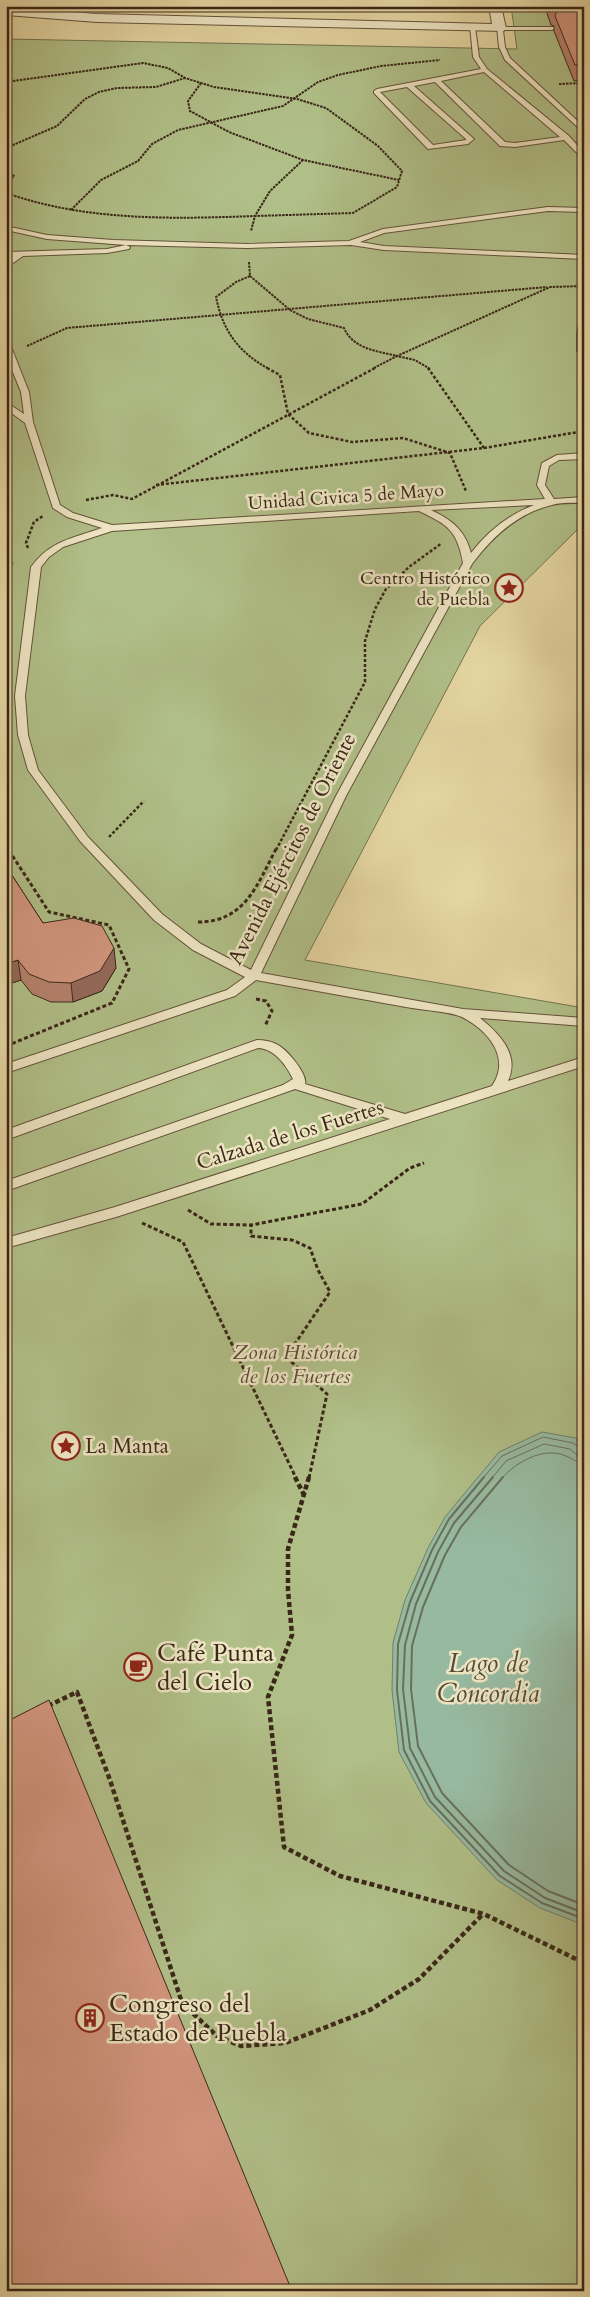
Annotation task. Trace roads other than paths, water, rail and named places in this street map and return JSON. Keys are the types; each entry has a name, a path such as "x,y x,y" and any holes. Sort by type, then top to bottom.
{"street":[{"path":"96,18 173,6"},
{"path":"6,11 96,18 499,28 495,6"},
{"path":"469,13 472,27"}],"lane":[{"path":"472,27 476,57 485,70 566,138 584,158"},
{"path":"552,28 499,28 502,47 507,58 584,130"},
{"path":"409,85 470,140 431,147 376,93 409,85 485,70"},
{"path":"437,80 504,144 515,145 566,138"},
{"path":"350,243 383,231 548,209 583,209"},
{"path":"6,228 47,237 144,243 247,246 350,243 384,248 584,256"},
{"path":"6,254 107,251 144,243"},
{"path":"6,266 20,254"},
{"path":"6,344 25,392 29,422"},
{"path":"6,405 29,422"},
{"name":"Unidad Civica 5 de Mayo","path":"29,422 56,506 70,516 111,528"},
{"path":"551,502 541,485 545,464 557,458 584,456"},
{"name":"Unidad Civica 5 de Mayo","path":"254,976 197,947 158,917 84,839 33,770 23,735 20,696 36,567 46,554 60,545 111,528 418,508 584,500"},
{"name":"Avenida Ejércitos de Oriente","path":"6,1069 231,993 254,976 341,796 468,563 483,543 516,515 551,502"},
{"path":"418,508 448,522 457,530 464,540 468,563"},
{"path":"254,976 463,1013 584,1022"},
{"path":"463,1013 494,1034 504,1052 504,1078 495,1091"},
{"path":"6,1135 257,1044 267,1043 274,1046 299,1077 300,1081 295,1085 6,1186"},
{"name":"Calzada de los Fuertes","path":"6,1243 116,1212 584,1061"},
{"path":"295,1085 405,1119"}],"water":[{"name":"Lago de Concordia","path":"542,1432 576,1438 584,1447 584,1925 540,1908 497,1880 426,1803 399,1752 392,1690 393,1643 405,1600 428,1548 445,1517 499,1452"}],"place":[{"name":"Centro Histórico de Puebla","path":"509,588"},
{"name":"La Manta","path":"66,1446"},
{"name":"Café Punta del Cielo","path":"138,1667"},
{"name":"Congreso del Estado de Puebla","path":"90,2018"}],"park label":[{"name":"Zona Histórica de los Fuertes","path":"295,1364"}]}
